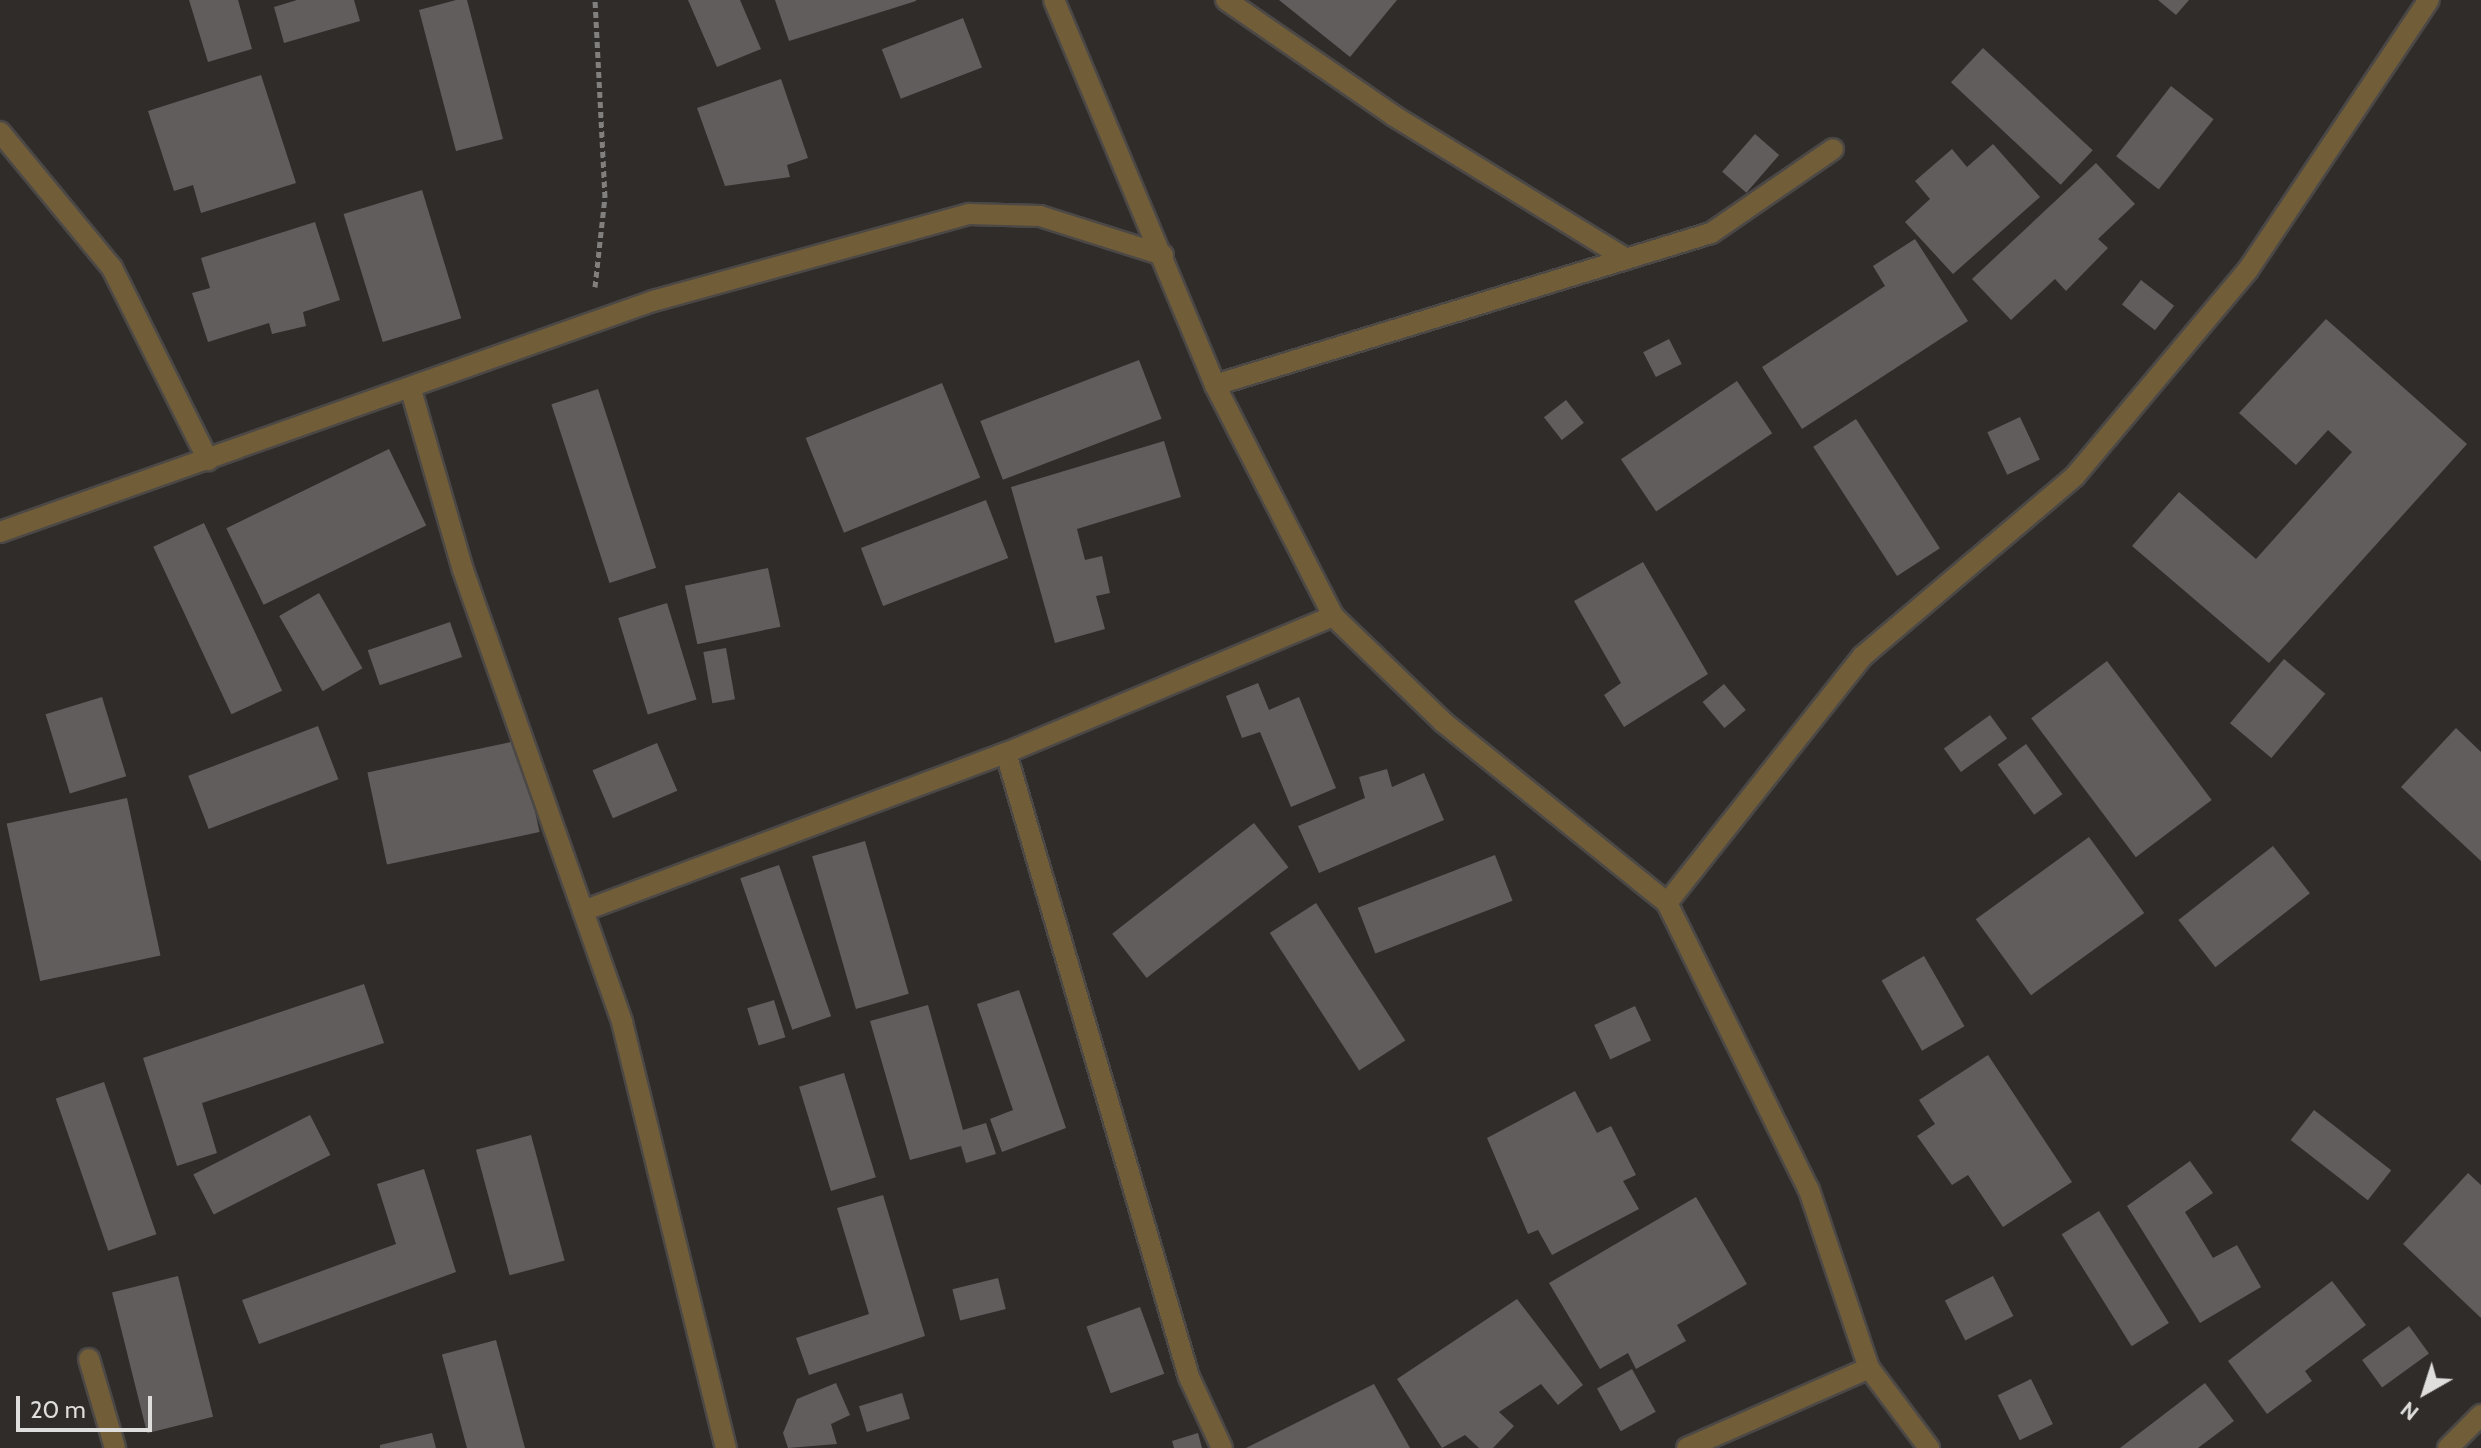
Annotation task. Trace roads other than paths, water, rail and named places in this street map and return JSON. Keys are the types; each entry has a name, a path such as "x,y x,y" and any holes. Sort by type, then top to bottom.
{"street":[{"path":"1056,0 1215,385 1333,616 1443,722 1667,903 1809,1190 1869,1368 1929,1448"},
{"path":"1226,0 1394,116 1626,259"},
{"path":"1667,903 1863,656 2075,476 2248,270 2429,0"},
{"path":"0,132 112,268 208,460"},
{"path":"1215,385 1711,233 1833,149"},
{"path":"0,532 411,390 591,323 969,214 1040,216 1163,255"},
{"path":"411,390 463,570 626,1037 726,1448"},
{"path":"583,911 1006,753 1333,616"},
{"path":"1006,753 1189,1377 1222,1448"},
{"path":"89,1359 115,1448"},
{"path":"1687,1448 1869,1368"},
{"path":"2448,1448 2481,1415"}]}
